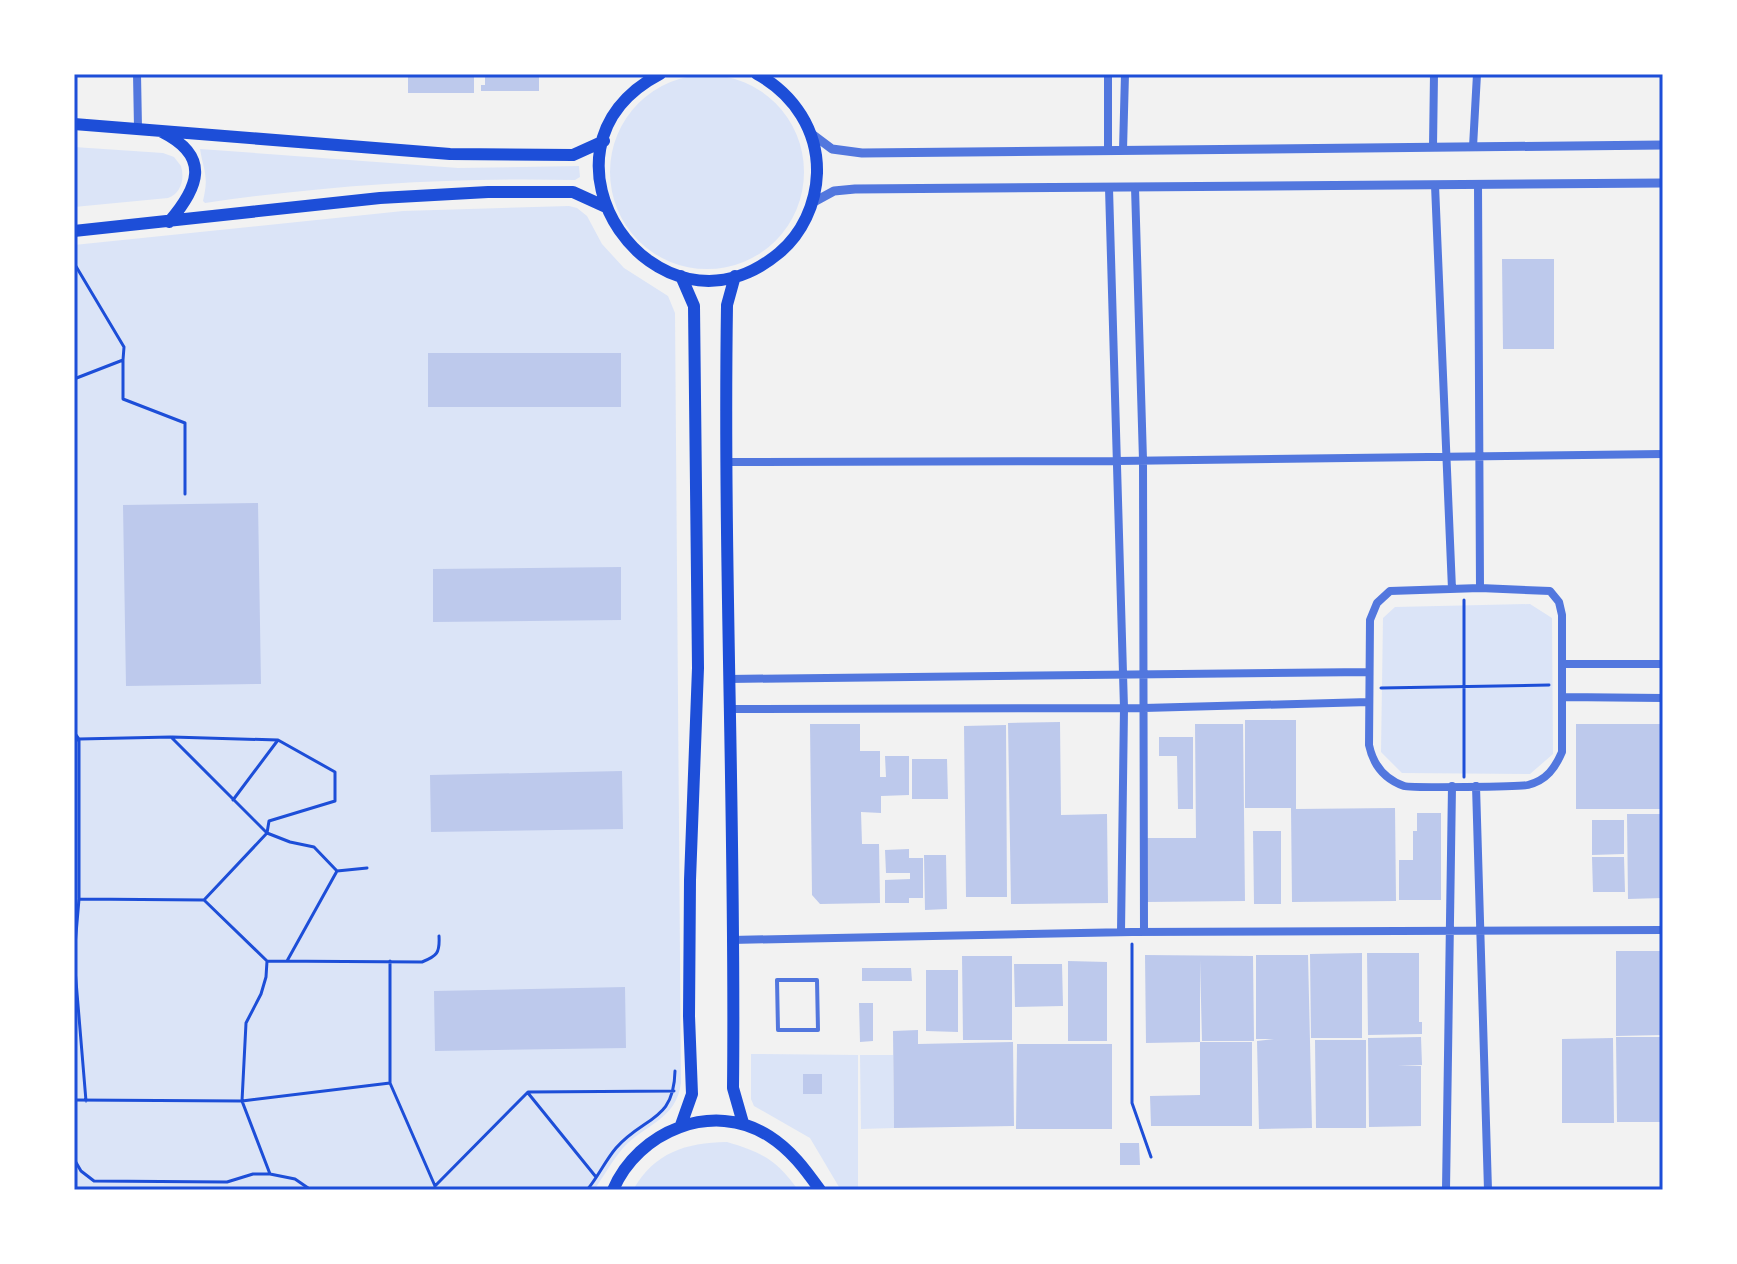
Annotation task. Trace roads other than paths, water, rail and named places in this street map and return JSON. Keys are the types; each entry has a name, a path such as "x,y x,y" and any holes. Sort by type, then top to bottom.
{"main road":[{"path":"660,74 638,88 622,104 609,126 599,174 606,207 618,231 636,252 656,266 681,276 704,279 735,276 760,266 783,249 801,227 812,203 817,166 810,133 789,99 774,84 757,74"},
{"path":"74,124 450,154 573,155 604,141"},
{"path":"156,129 180,142 194,165 195,179 191,193 169,222"},
{"path":"74,231 380,198 476,193 573,192 606,207"},
{"path":"681,276 694,306 698,668 690,880 692,1094 681,1125"},
{"path":"735,276 727,305 728,709 733,1088 743,1123"},
{"path":"613,1190 628,1164 663,1133 681,1125 707,1120 743,1123 766,1134 789,1150 820,1190"}],"street":[{"path":"137,74 138,128"},
{"path":"1108,74 1108,150"},
{"path":"1123,150 1125,74"},
{"path":"1433,147 1434,74"},
{"path":"1473,147 1477,74"},
{"path":"810,133 828,147 852,152 1663,145"},
{"path":"812,203 830,192 848,190 1663,183"},
{"path":"1435,185 1452,589"},
{"path":"1478,185 1480,588"},
{"path":"1135,187 1143,460 1144,932"},
{"path":"1109,188 1124,708 1121,932"},
{"path":"727,462 1663,454"},
{"path":"1480,588 1550,591 1559,602 1562,615 1562,752 1555,770 1528,786 1405,787 1383,774 1373,761 1369,745 1370,620 1377,603 1390,591 1480,588"},
{"path":"1562,664 1663,664"},
{"path":"728,679 1369,672"},
{"path":"1562,697 1663,698"},
{"path":"728,709 1144,708 1369,702"},
{"path":"1446,1190 1452,786"},
{"path":"1476,786 1488,1190"},
{"path":"731,940 1121,932 1663,930"}],"lane":[{"path":"777,980 817,980 818,1030 778,1030 777,980"}]}
